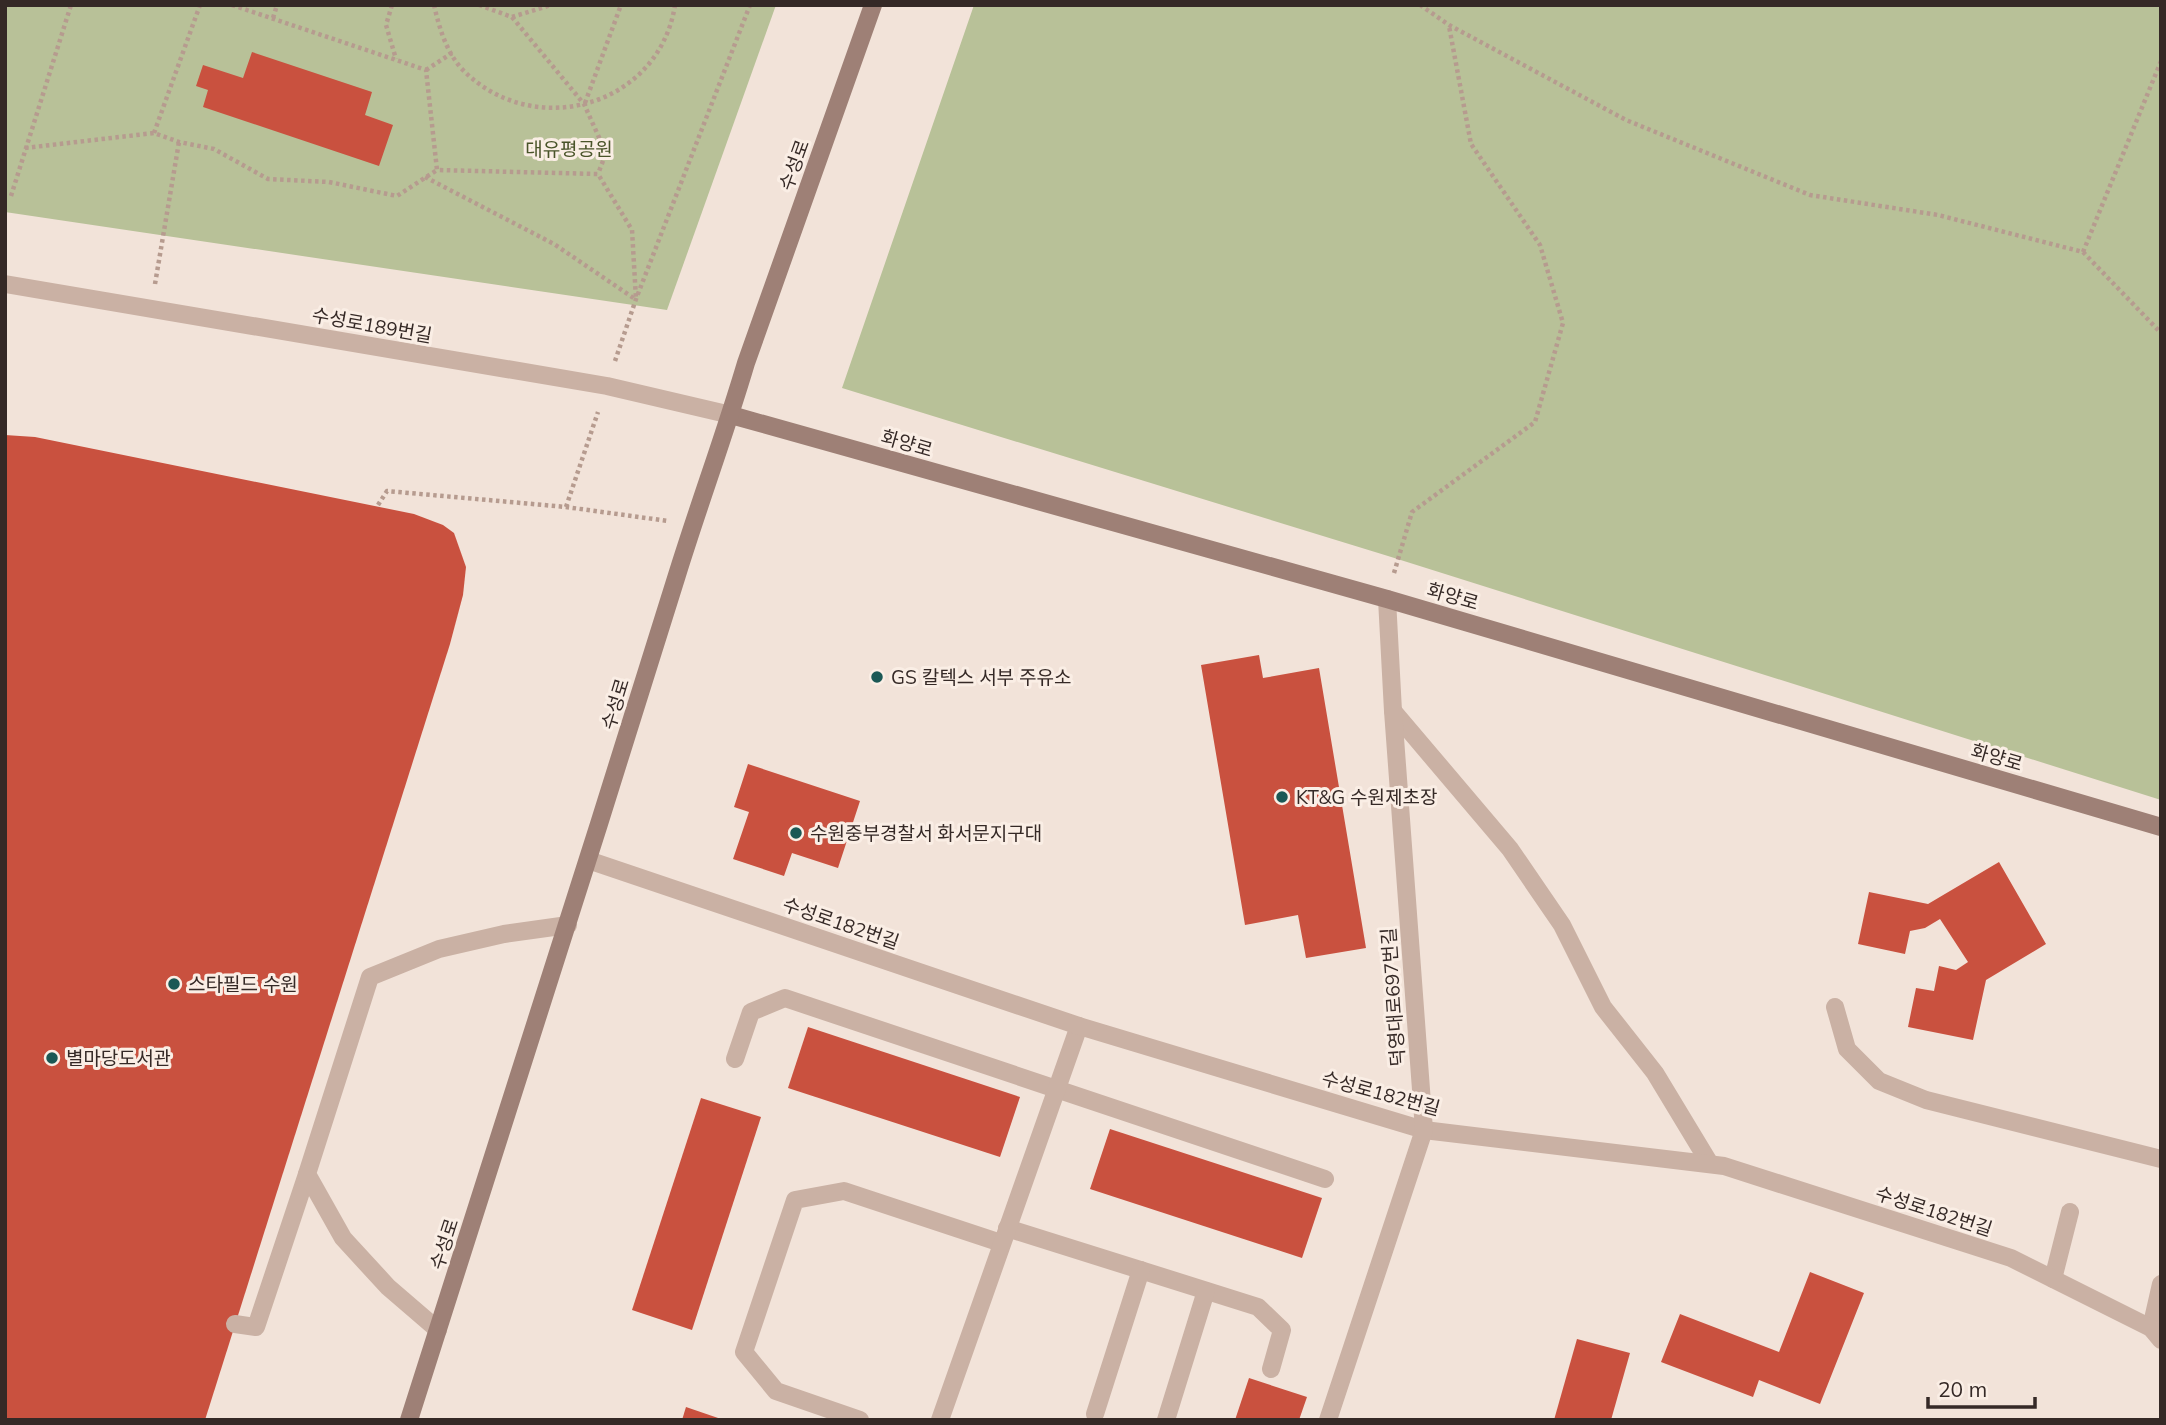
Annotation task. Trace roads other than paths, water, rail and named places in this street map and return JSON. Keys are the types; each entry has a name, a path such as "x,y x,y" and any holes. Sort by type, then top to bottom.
{"main road":[{"name":"수성로","path":"410,1420 693,524 746,363 873,5"},
{"name":"화양로","path":"731,415 1387,599 2161,827"}],"street":[{"name":"수성로189번길","path":"5,284 607,386 731,415"},
{"name":"덕영대로697번길","path":"1328,1420 1424,1130 1387,599"},
{"path":"1393,710 1510,849 1562,925 1603,1007 1655,1073 1710,1164"},
{"name":"수성로182번길","path":"589,860 1079,1026 1424,1130 1724,1166 2011,1258 2156,1334"},
{"path":"235,1324 256,1327 370,977 439,949 504,934 568,925"},
{"path":"735,1059 751,1012 785,998 1325,1179"},
{"path":"1835,1007 1847,1049 1879,1081 1926,1100 2161,1159"},
{"path":"940,1420 1079,1026"},
{"path":"307,1174 343,1238 388,1287 438,1330"},
{"path":"860,1420 775,1391 744,1352 795,1200 844,1191 1141,1270 1258,1307 1282,1330 1271,1369"},
{"path":"2053,1279 2070,1212"},
{"path":"1095,1414 1141,1270"},
{"path":"2156,1334 2161,1284"},
{"path":"1166,1420 1206,1291"}],"place":[{"name":"GS 칼텍스 서부 주유소","path":"877,677"},
{"name":"KT&G 수원제초장","path":"1282,797"},
{"name":"수원중부경찰서 화서문지구대","path":"796,833"},
{"name":"스타필드 수원","path":"174,984"},
{"name":"별마당도서관","path":"52,1058"}],"park label":[{"name":"대유평공원","path":"569,149"}]}
